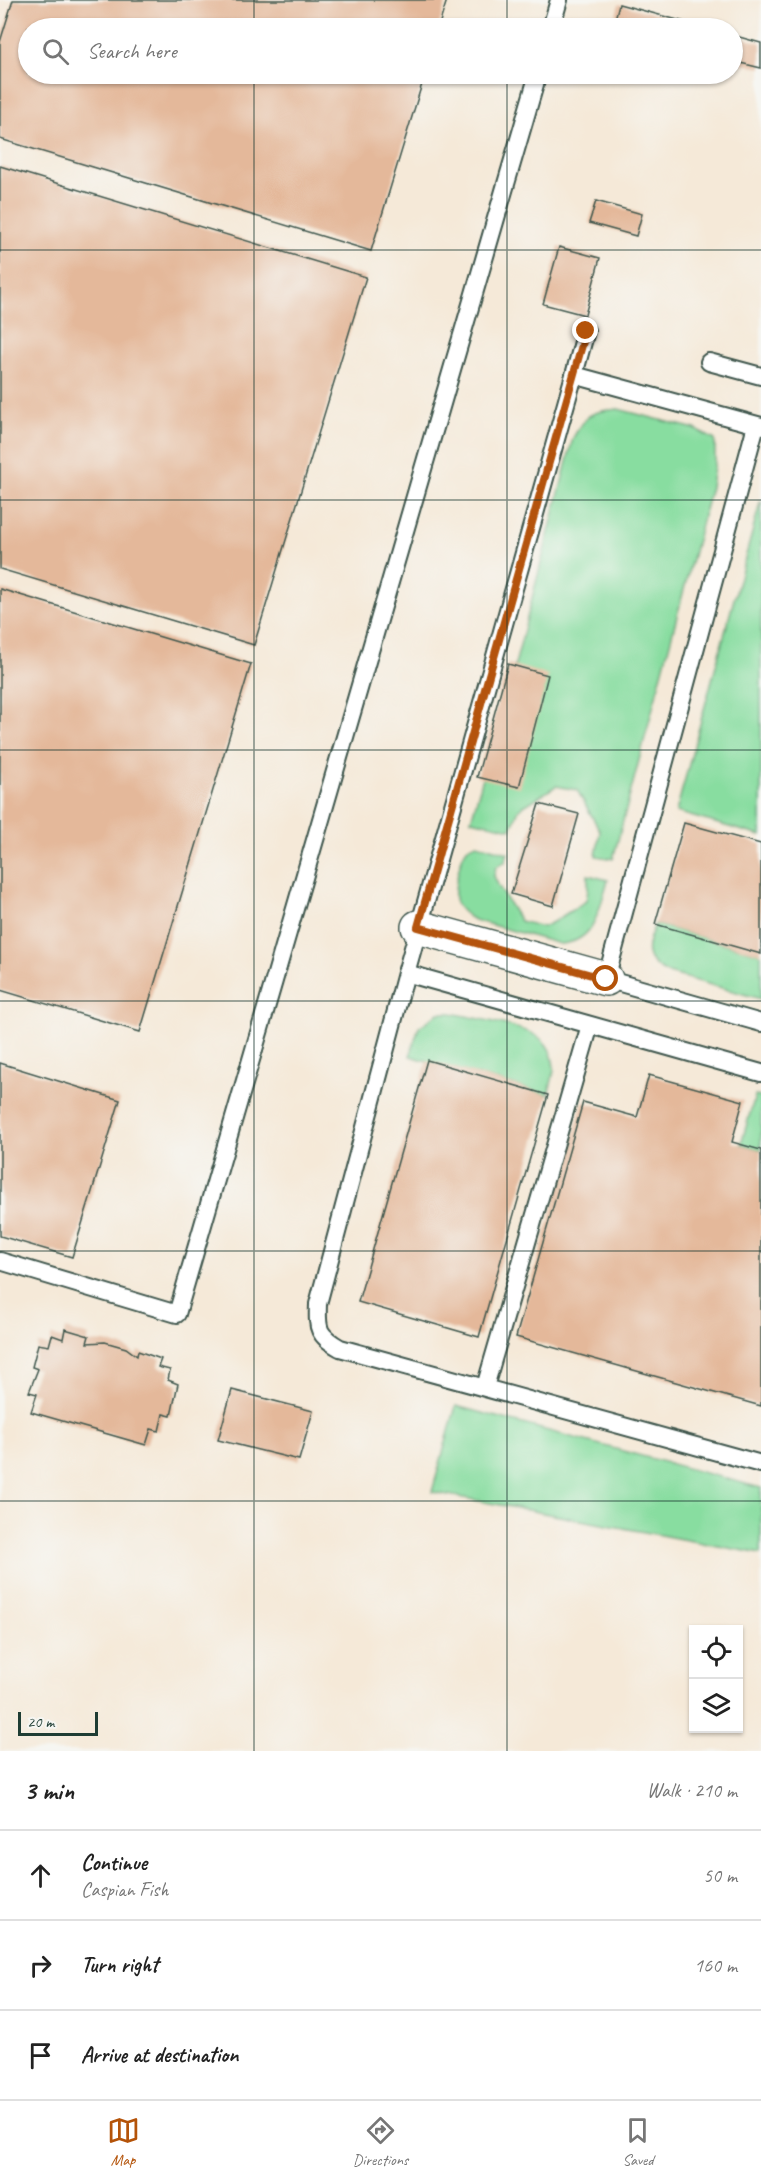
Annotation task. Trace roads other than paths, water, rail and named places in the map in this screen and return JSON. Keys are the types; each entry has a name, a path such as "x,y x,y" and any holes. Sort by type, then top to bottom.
{"street":[{"path":"418,927 606,979"}],"lane":[{"path":"554,18 559,0"},
{"path":"0,1261 177,1314 535,84"},
{"path":"586,331 405,973 318,1304 317,1322 324,1338 340,1348 761,1464"},
{"path":"709,362 761,376"},
{"path":"574,375 758,425 606,979 761,1023"},
{"path":"405,973 761,1073"},
{"path":"485,1387 590,1025"}]}
